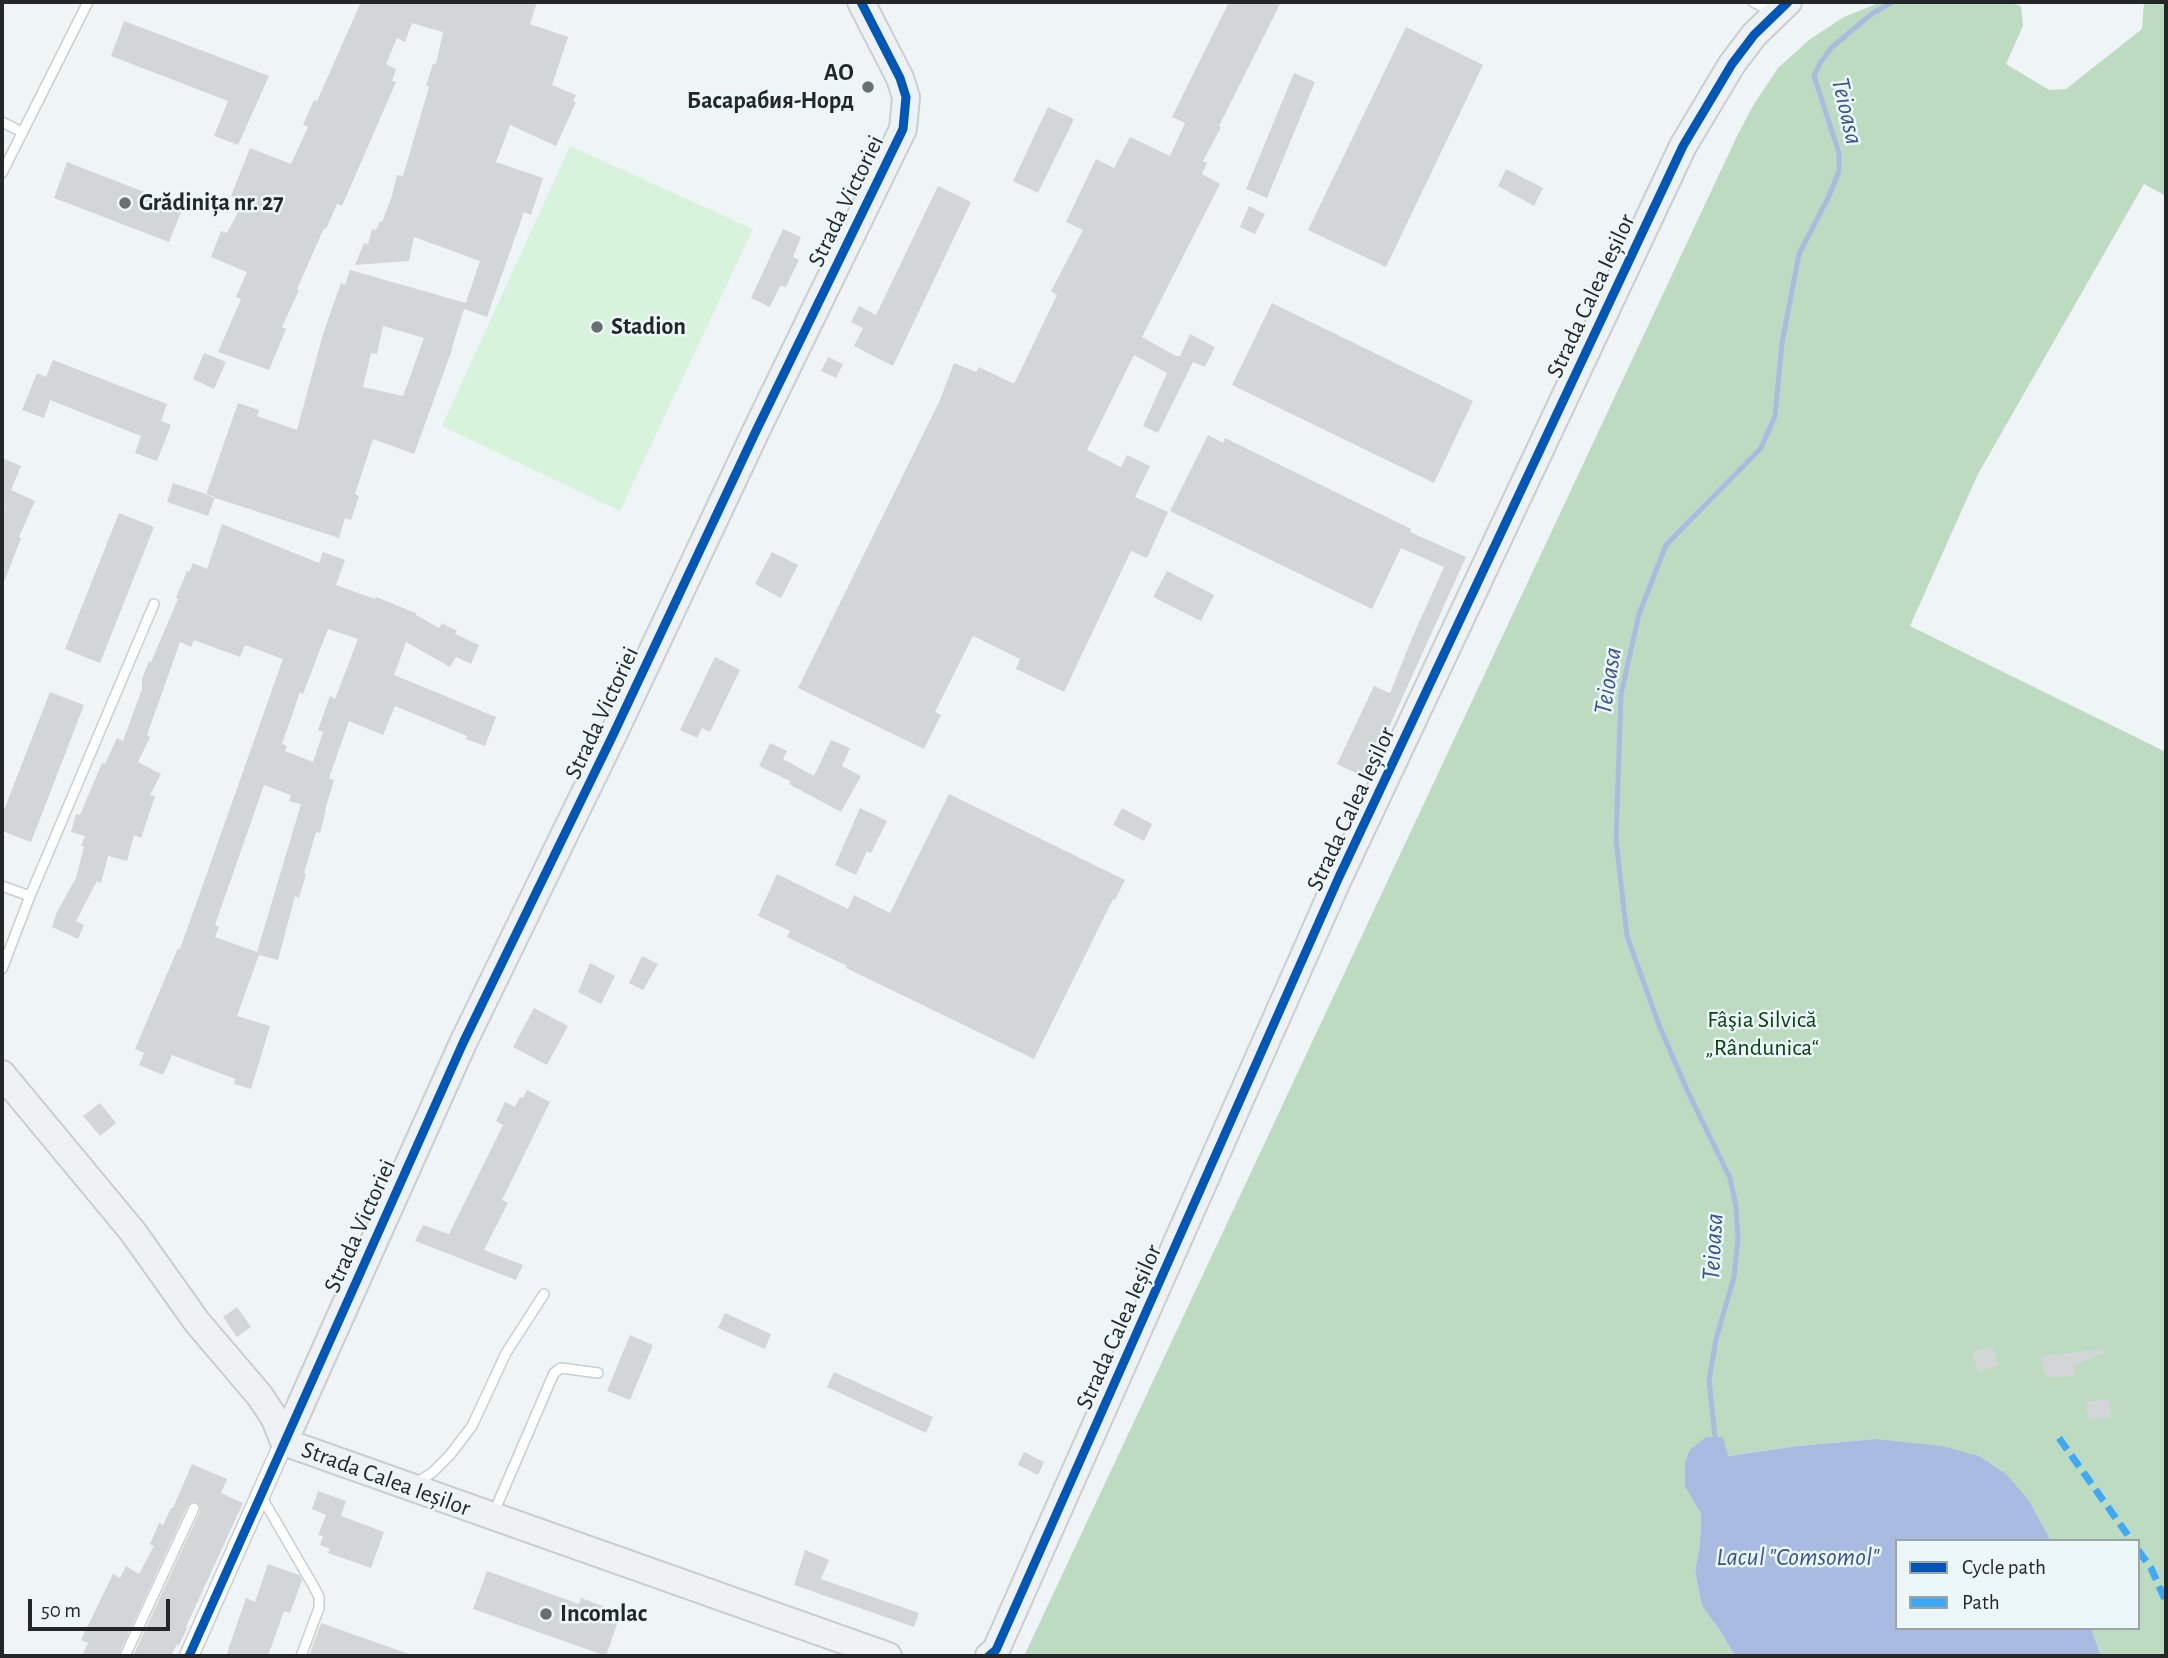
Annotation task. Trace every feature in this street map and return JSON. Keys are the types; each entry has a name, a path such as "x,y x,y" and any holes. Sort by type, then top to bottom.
{"street":[{"name":"Strada Victoriei","path":"284,1442 463,1043 903,129 906,97 900,78 861,2"},
{"name":"Strada Calea Ieșilor","path":"989,1656 996,1650 1339,877 1683,146 1732,64 1772,6"},
{"name":"Strada Calea Ieșilor","path":"2,1074 133,1232 197,1322 260,1396 275,1419 284,1442 888,1656"},
{"path":"189,1656 284,1442"}],"lane":[{"path":"2,173 88,2"},
{"path":"2,122 22,132"},
{"path":"2,969 30,896 154,604"},
{"path":"2,886 30,896"},
{"path":"409,1488 433,1472 472,1426 506,1353 544,1294"},
{"path":"492,1517 554,1373 561,1368 598,1373"},
{"path":"261,1496 318,1597 319,1608 301,1656"},
{"path":"125,1656 194,1508"}],"green space":[{"name":"Fâşia Silvică „Rândunica“","path":"1881,2 2008,2 2021,6 2023,26 2006,64 2049,90 2066,89 2142,29 2144,3 2166,2 2166,196 2144,184 1978,474 1910,626 2166,752 2166,1656 2101,1656 2092,1630 2140,1630 2140,1539 2050,1539 2030,1502 1875,1439 1727,1456 1723,1437 1706,1437 1685,1462 1685,1487 1701,1514 1700,1544 1695,1571 1702,1606 1735,1656 1024,1656 1738,134 1778,68 1809,40 1844,17"},
{"name":"Stadion","path":"570,146 753,229 620,511 442,426"}],"water":[{"name":"Lacul \"Comsomol\"","path":"1706,1437 1723,1437 1728,1456 1875,1439 1942,1446 1979,1456 2006,1474 2030,1502 2050,1539 1895,1539 1895,1630 2092,1630 2101,1656 1735,1656 1702,1606 1695,1571 1700,1544 1701,1514 1685,1487 1685,1462 1690,1450"}],"building":[{"path":"361,2 537,2 530,24 568,37 552,85 576,95 573,101 576,102 556,146 510,125 496,162 543,178 531,215 524,212 487,317 464,309 414,454 373,439 355,494 359,496 351,520 345,518 339,538 206,495 238,403 259,410 257,416 297,430 323,334 341,283 345,285 350,270 466,303 480,261 414,237 409,261 355,265 364,243 368,244 372,229 376,230 380,221 382,222 397,175 403,176 429,87 426,86 433,64 436,64 443,32 412,23 405,42 397,38 386,64 396,69 392,81 396,82 342,206 337,204 297,289 299,290 282,327 286,329 269,370 218,352 241,299 236,297 247,272 211,257 221,231 227,233 244,201 231,196 250,148 291,164 308,127 303,125 314,100 317,101","holes":["383,326 424,338 403,396 363,387 371,353 377,354"]},
{"path":"1229,2 1281,2 1203,161 1207,163 1202,174 1220,184 1142,337 1176,356 1180,356 1190,334 1215,347 1205,367 1193,362 1158,433 1143,426 1167,373 1134,355 1087,450 1121,467 1127,455 1150,466 1135,497 1168,512 1147,558 1131,551 1064,692 1016,669 1020,659 973,636 935,712 941,715 924,749 798,688 940,400 954,363 976,372 979,367 1014,384 1057,295 1051,291 1083,230 1066,222 1096,159 1114,168 1130,137 1170,156 1185,123 1172,117"},
{"path":"124,21 269,76 238,145 214,136 228,101 111,56"},
{"path":"1406,27 1483,65 1386,267 1308,230"},
{"path":"1294,73 1315,82 1267,198 1246,189"},
{"path":"1048,107 1074,119 1038,193 1013,181"},
{"path":"67,162 183,207 169,242 54,198"},
{"path":"1506,169 1543,188 1534,206 1498,186"},
{"path":"938,186 971,202 893,366 854,346 863,328 851,322 859,306 876,315"},
{"path":"1249,206 1265,214 1255,234 1240,227"},
{"path":"783,229 801,237 793,257 799,260 786,287 780,286 770,307 751,298"},
{"path":"1272,303 1473,401 1434,483 1232,385"},
{"path":"204,353 226,362 214,389 193,379"},
{"path":"828,357 843,364 836,378 821,371"},
{"path":"53,360 167,404 161,421 171,425 157,461 135,453 141,436 50,400 44,418 22,410 37,373 46,377"},
{"path":"1208,435 1223,443 1225,438 1411,529 1410,532 1466,557 1366,778 1337,764 1374,686 1390,693 1444,567 1401,548 1372,609 1170,511"},
{"path":"2,458 21,466 11,490 35,501 19,537 21,538 3,585 2,517 5,511 2,511"},
{"path":"173,483 215,497 208,516 167,502"},
{"path":"119,513 154,527 100,663 65,649"},
{"path":"222,524 319,563 323,552 345,560 336,585 416,613 439,628 442,623 457,631 455,634 479,645 471,664 456,657 450,667 406,642 394,675 496,717 485,746 395,706 383,735 349,721 329,778 334,780 320,833 316,832 299,898 295,896 278,960 259,955 237,1016 270,1026 251,1089 234,1084 235,1079 172,1055 163,1075 139,1065 144,1053 135,1049 178,948 180,949 283,659 245,645 240,657 194,640 191,647 180,642 147,735 150,737 138,762 161,774 150,795 155,796 141,838 134,835 127,861 108,856 101,883 97,881 76,921 84,925 78,939 52,927 57,912 76,878 84,847 81,846 85,836 71,832 76,814 80,815 102,763 105,764 117,738 123,741 142,689 142,679 178,599 176,598 187,571 189,572 193,563 207,569","holes":["328,629 358,639 335,699 330,696 318,730 323,732 313,762 285,751 287,746 282,744 300,692 303,694","264,785 291,795 289,801 301,804 257,952 215,937 219,927 215,925"]},
{"path":"772,552 798,565 781,598 755,584"},
{"path":"1167,571 1214,595 1201,621 1153,597"},
{"path":"715,657 740,670 710,732 702,728 697,738 680,730"},
{"path":"50,692 84,705 31,842 2,831 2,815"},
{"path":"831,740 850,748 842,766 861,776 841,812 759,766 770,743 787,751 783,759 814,776"},
{"path":"949,794 1125,880 1034,1059 846,968 847,966 787,937 790,931 758,916 777,874 848,909 854,895 890,913"},
{"path":"860,808 887,821 871,853 867,851 856,875 835,865"},
{"path":"1122,808 1152,824 1144,841 1113,825"},
{"path":"642,956 658,964 643,990 629,983"},
{"path":"590,963 615,976 601,1004 578,992"},
{"path":"534,1008 568,1026 547,1065 513,1047"},
{"path":"527,1090 550,1102 502,1200 508,1203 484,1250 523,1265 516,1280 415,1241 423,1225 449,1234 503,1125 496,1121 505,1102 515,1107"},
{"path":"100,1103 116,1123 100,1136 83,1116"},
{"path":"237,1307 251,1327 237,1337 223,1317"},
{"path":"725,1313 771,1334 765,1349 718,1328"},
{"path":"630,1335 653,1345 630,1400 607,1391"},
{"path":"1992,1346 1999,1365 1979,1372 1971,1353"},
{"path":"2103,1349 2104,1353 2074,1366 2075,1376 2047,1378 2046,1371 2043,1371 2041,1356"},
{"path":"834,1372 933,1417 926,1433 827,1387"},
{"path":"2109,1399 2111,1418 2088,1420 2086,1402"},
{"path":"1024,1452 1044,1462 1038,1475 1018,1465"},
{"path":"192,1464 227,1479 221,1493 243,1503 179,1645 177,1644 171,1656 133,1656 200,1511 200,1505 194,1501 188,1505 118,1656 82,1656 88,1643 81,1640 113,1574 120,1578 126,1566 139,1574 154,1546 150,1544 159,1523 163,1525 173,1508"},
{"path":"318,1491 346,1501 341,1516 384,1532 371,1568 328,1553 330,1549 320,1545 323,1536 318,1535 326,1515 312,1509"},
{"path":"805,1550 829,1560 821,1579 919,1613 914,1627 794,1585"},
{"path":"268,1564 299,1575 302,1580 290,1613 284,1611 268,1656 226,1656 246,1598 255,1602"},
{"name":"Incomlac","path":"487,1571 579,1604 581,1598 621,1613 606,1656 473,1609"},
{"path":"321,1623 409,1654 309,1656"}],"waterway":[{"name":"Teioasa","path":"1715,1437 1709,1380 1716,1339 1734,1277 1738,1238 1736,1206 1730,1178 1659,1025 1627,936 1616,840 1621,694 1639,614 1666,545 1761,448 1775,416 1782,343 1799,254 1839,171 1839,153 1814,76 1832,47 1873,13 1893,2"}],"marked path":[{"path":"2059,1438 2131,1539"},
{"path":"2140,1553 2151,1568 2166,1602"}],"cycle path":[{"path":"189,1656 463,1043 903,129 906,97 900,78 861,2"},
{"path":"989,1656 996,1650 1339,877 1683,146 1732,64 1754,35 1788,2"}],"place":[{"name":"АО Басарабия-Норд","path":"868,87"},
{"name":"Grădinița nr. 27","path":"125,203"},
{"name":"Stadion","path":"597,327"},
{"name":"Incomlac","path":"546,1614"}]}
